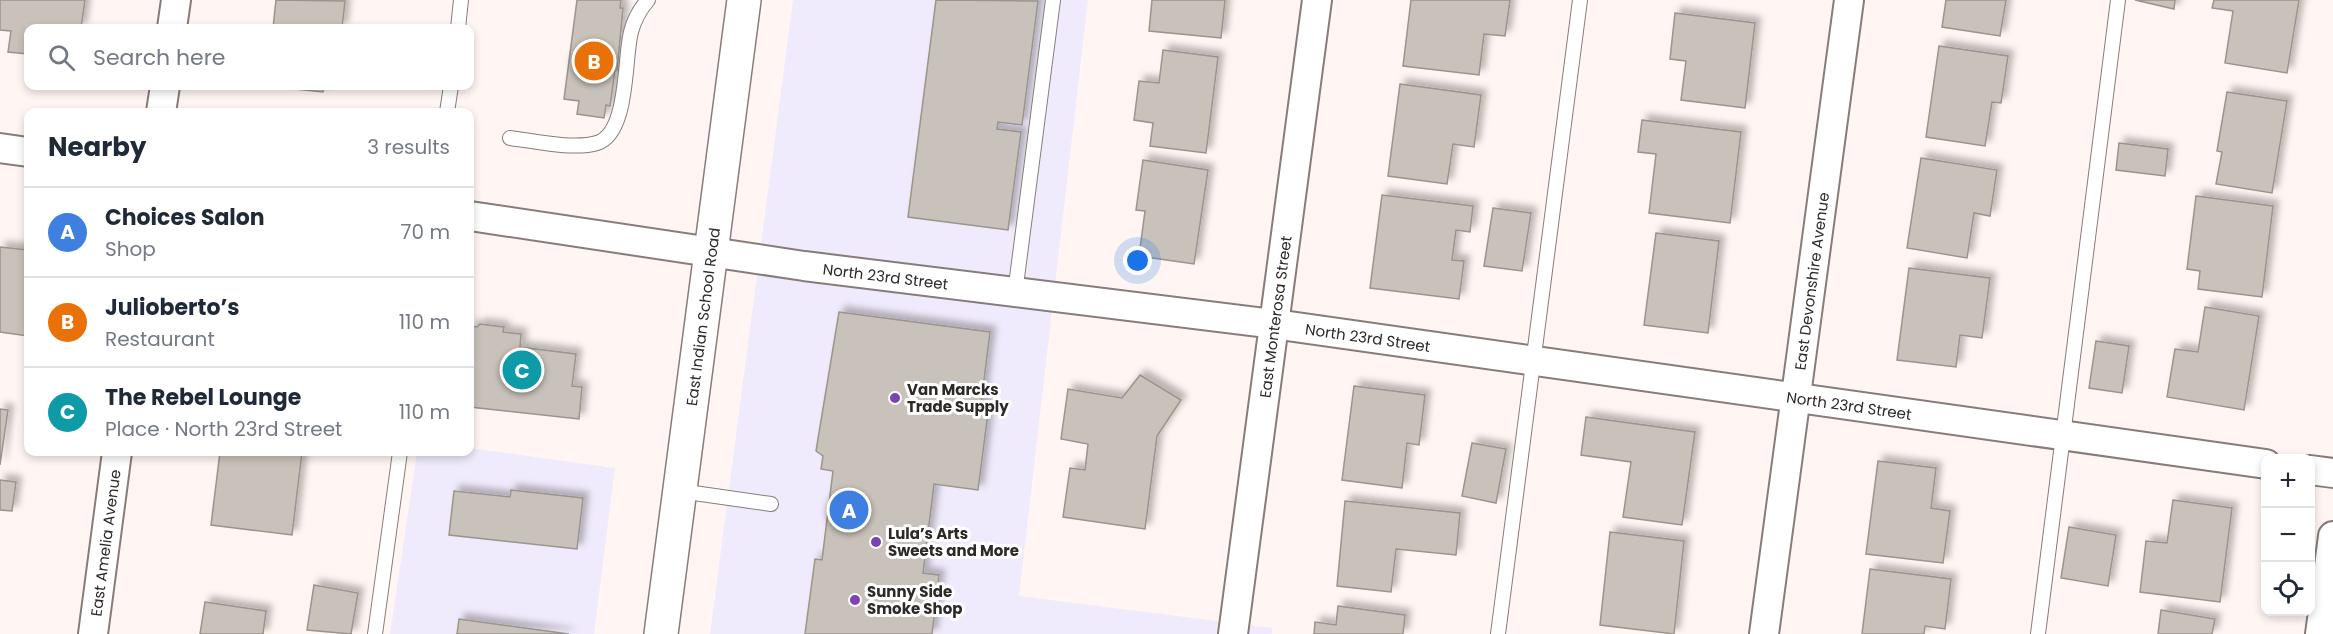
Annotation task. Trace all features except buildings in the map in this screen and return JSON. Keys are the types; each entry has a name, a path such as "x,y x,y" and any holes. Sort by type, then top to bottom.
{"main road":[{"name":"East Indian School Road","path":"661,634 744,0"}],"street":[{"path":"173,24 176,0"},
{"name":"East Monterosa Street","path":"1233,634 1317,0"},
{"name":"East Devonshire Avenue","path":"1764,634 1849,0"},
{"path":"162,108 164,90"},
{"path":"0,148 24,151"},
{"name":"North 23rd Street","path":"474,217 1015,293 1274,324 2261,463"},
{"name":"East Amelia Avenue","path":"93,634 116,456"},
{"path":"2315,471 2333,473"},
{"path":"2320,634 2333,536"}],"lane":[{"path":"458,24 461,0"},
{"path":"510,138 567,144 599,143 612,131 620,114 631,31 641,8 648,0"},
{"path":"1015,293 1053,0"},
{"path":"1498,634 1580,0"},
{"path":"2038,634 2118,0"},
{"path":"447,108 450,90"},
{"path":"375,634 399,456"},
{"path":"680,491 771,504"}],"shaded area":[{"path":"793,0 1088,0 1019,596 1272,628 1272,634 710,634"},
{"path":"474,449 615,468 594,634 390,634 416,456 474,456"}],"place":[{"name":"Julioberto’s","path":"594,61"},
{"name":"The Rebel Lounge","path":"522,370"},
{"name":"Van Marcks Trade Supply","path":"895,398"},
{"name":"Choices Salon","path":"849,510"},
{"name":"Lula’s Arts Sweets and More","path":"876,542"},
{"name":"Sunny Side Smoke Shop","path":"855,600"}]}
